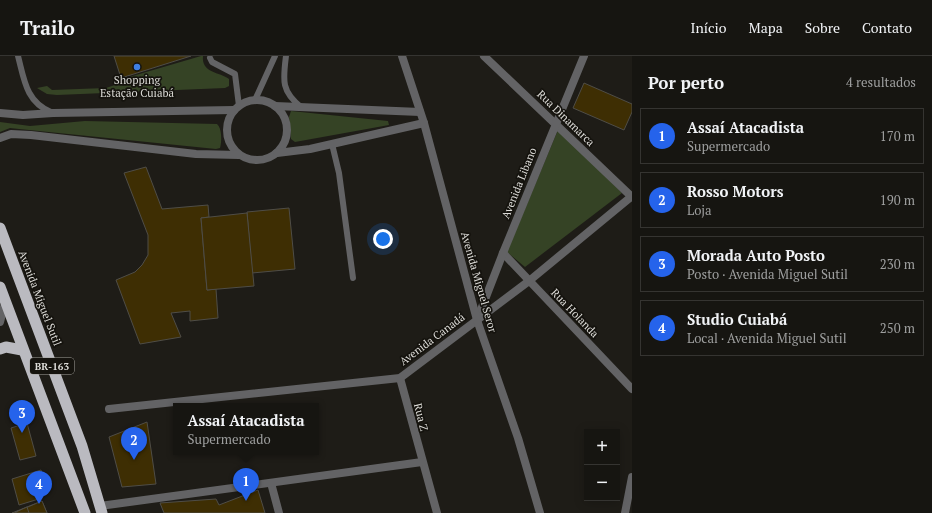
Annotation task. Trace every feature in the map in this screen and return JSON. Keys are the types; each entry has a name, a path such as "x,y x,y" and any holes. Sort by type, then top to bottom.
{"highway":[{"name":"Avenida Miguel Sutil","path":"0,228 82,446 101,510"},
{"name":"BR-163","path":"0,287 22,350 85,513"},
{"path":"0,349 6,347 22,350"}],"street":[{"name":"Avenida Miguel Seror","path":"402,56 424,123 477,320 518,438 540,513"},
{"name":"Rua Dinamarca","path":"484,56 632,196"},
{"name":"Avenida Libano","path":"477,320 584,56"},
{"path":"0,113 23,115 237,108 255,100 275,106 420,112"},
{"path":"275,106 285,120 287,129 286,138 276,153"},
{"path":"237,108 228,121 227,130 228,140 239,155"},
{"path":"0,138 11,134 24,135 196,154 239,155 248,159 258,160 268,158 276,153 332,144 424,123"},
{"name":"Avenida Canadá","path":"109,409 400,378 529,280 632,196"},
{"name":"Rua Holanda","path":"503,253 632,389"},
{"path":"0,322 5,303"},
{"name":"Rua Z","path":"400,378 437,513"},
{"path":"101,510 270,483 422,462"},
{"path":"625,513 632,477"},
{"path":"270,483 279,513"}],"lane":[{"path":"18,56 27,91 31,97 46,110 53,113"},
{"path":"255,100 275,56"},
{"path":"286,56 284,80 285,88 290,97 301,107"},
{"path":"210,58 212,62 235,74 237,108"},
{"path":"332,144 338,173 353,278"}],"green space":[{"path":"203,56 203,62 208,69 229,79 229,86 225,88 57,95 47,94 37,88 47,86 52,90 106,88 118,84 119,80"},
{"path":"291,111 388,121 389,125 295,142 291,139 289,117"},
{"path":"85,121 217,124 221,132 221,145 220,148 216,149 10,128 0,132 0,122 30,126"},
{"path":"558,130 622,193 525,267 507,252"}],"building":[{"name":"Shopping Estação Cuiabá","path":"114,56 191,56 121,78"},
{"path":"584,83 632,104 632,112 624,130 573,108"},
{"path":"146,167 162,209 208,205 209,217 201,218 207,290 216,289 218,318 190,321 190,311 171,313 181,337 140,344 116,280 135,272 142,265 148,255 148,235 124,173"},
{"path":"289,208 295,269 252,273 247,212"},
{"path":"247,213 254,286 207,290 201,218"},
{"path":"147,422 156,484 122,487 109,437"},
{"path":"27,423 36,456 20,460 11,428"},
{"path":"41,470 46,490 40,492 42,498 19,505 12,479"},
{"path":"258,490 265,513 164,513 160,503 216,499 219,505"},
{"path":"42,501 47,513 12,513"},
{"path":"42,501 47,513 16,513 16,512"},
{"path":"27,507 29,513 16,513 16,512"}],"place":[{"name":"Shopping Estação Cuiabá","path":"137,67"},
{"name":"Morada Auto Posto","path":"22,433"},
{"name":"Rosso Motors","path":"134,460"},
{"name":"Assaí Atacadista","path":"246,501"},
{"name":"Studio Cuiabá","path":"39,504"}]}
